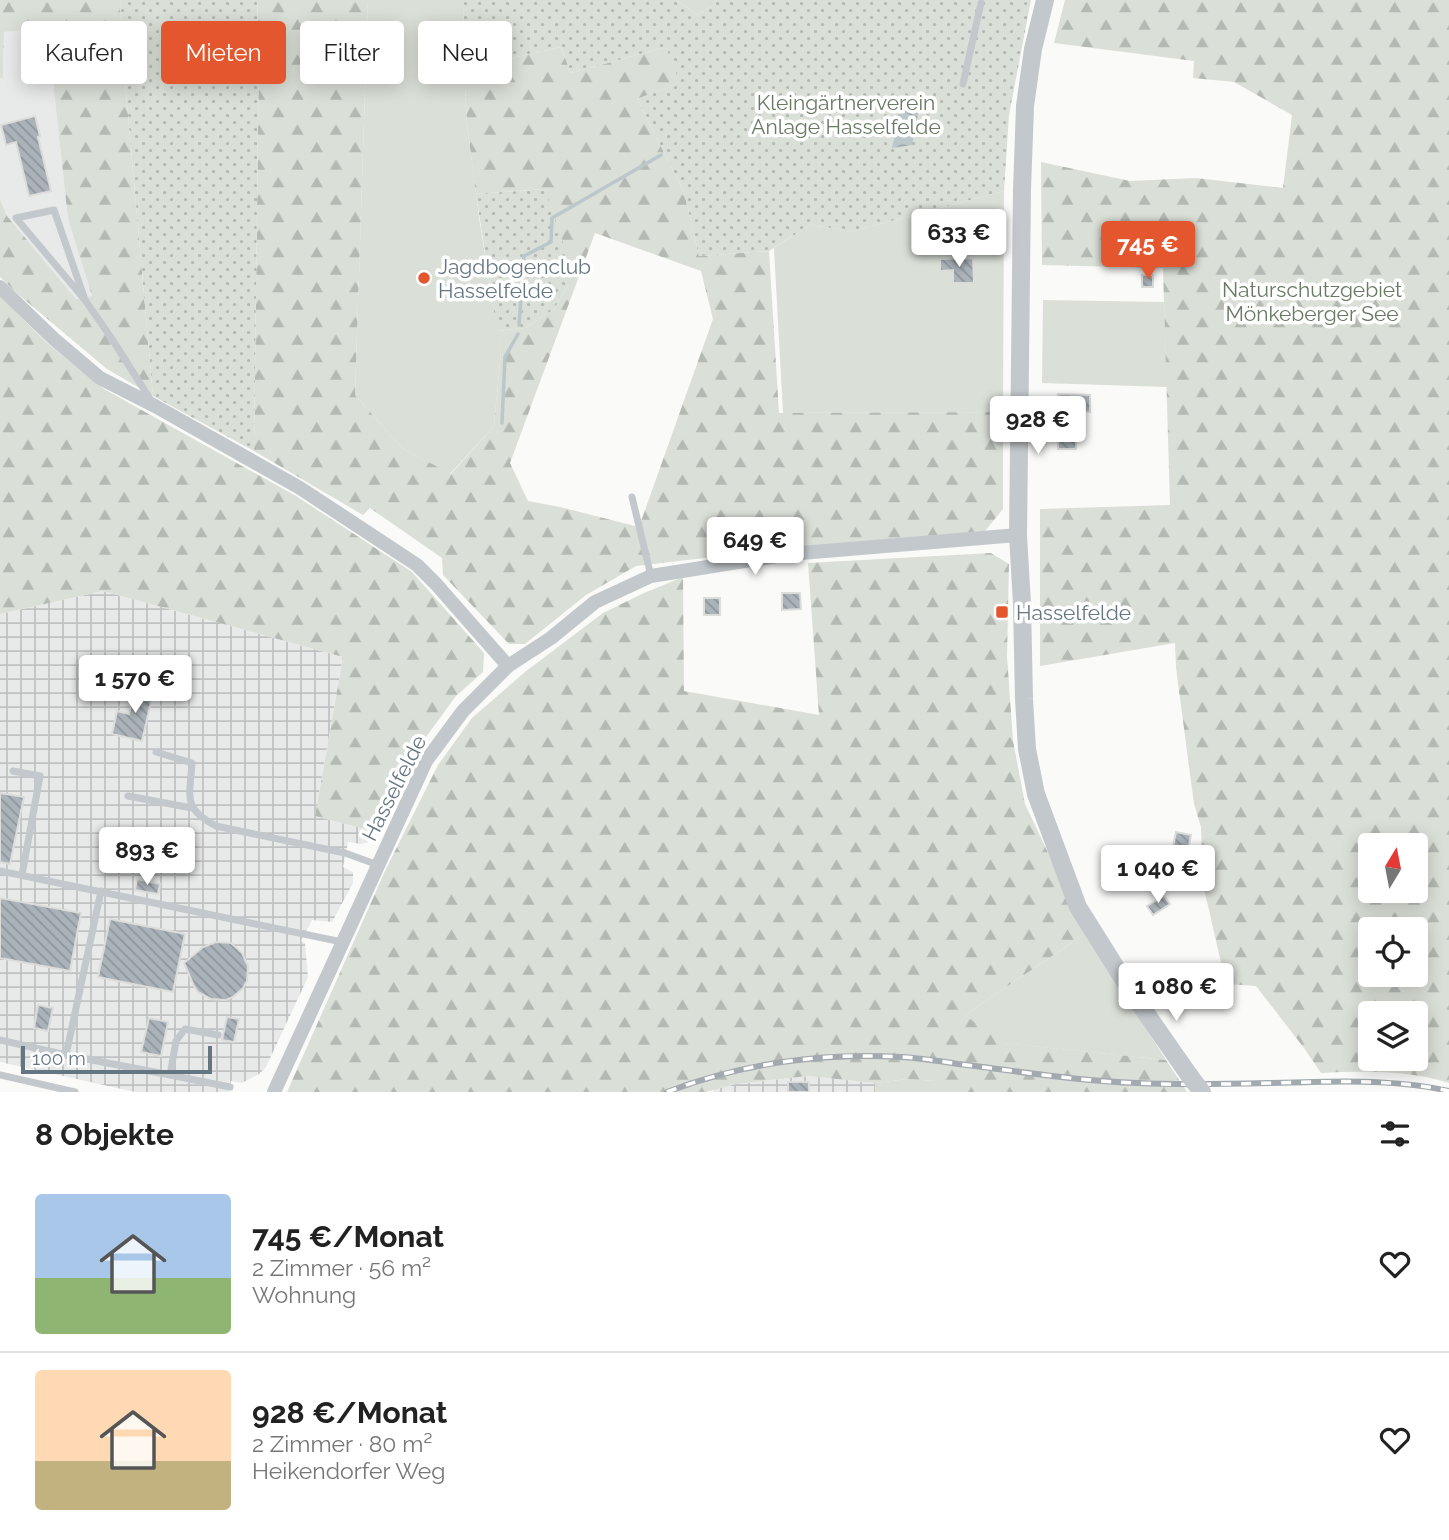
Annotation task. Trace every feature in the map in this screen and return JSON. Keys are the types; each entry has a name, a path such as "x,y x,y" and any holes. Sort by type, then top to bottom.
{"street":[{"path":"1045,0 1033,49 1025,106 1022,190 1018,535 1027,749 1036,794 1078,907 1125,983 1202,1092"},
{"path":"0,287 54,339 100,378 155,405 300,488 416,565 508,666"},
{"name":"Hasselfelde","path":"274,1092 426,761 463,711 508,666 551,638 595,603 651,576 789,554 1018,535"}],"lane":[{"path":"963,84 981,3"},
{"path":"85,300 54,210 16,218 85,300 155,405"},
{"path":"632,497 651,576"},
{"path":"156,752 192,763 192,808 216,826 345,853 377,865"},
{"path":"13,771 40,776 22,875"},
{"path":"128,796 192,808"},
{"path":"0,871 342,943"},
{"path":"66,1055 102,891"},
{"path":"170,1075 176,1041 185,1029 218,1035"},
{"path":"0,1040 230,1087"},
{"path":"0,1075 75,1092"}],"shaded area":[{"path":"21,30 21,84 53,84 68,219 92,296 76,299 7,216 0,199 0,78 3,78 4,32"},
{"path":"103,591 343,657 315,816 376,832 369,842 348,842 343,867 353,872 353,883 332,922 312,920 301,941 305,943 308,977 266,1067 242,1083 231,1081 229,1092 135,1092 0,1062 0,614"},
{"path":"808,1076 875,1083 875,1092 713,1092 736,1084"}],"green space":[{"path":"0,0 120,0 121,21 21,21 21,30 4,32 3,78 0,78"},
{"path":"120,0 257,0 258,21 161,21 161,84 259,84 254,451 153,396 125,84 147,84 147,21 121,21"},
{"path":"257,0 368,0 367,21 300,21 300,84 365,84 355,395 402,448 451,474 494,426 501,352 497,331 525,328 554,309 569,284 545,189 476,194 465,84 512,84 512,58 561,47 571,73 666,47 681,83 637,99 684,192 699,256 769,251 779,413 1003,412 1003,509 985,531 797,547 636,566 586,595 525,644 509,644 443,575 442,558 370,508 363,515 254,451 259,84 286,84 286,21 258,21","holes":["595,233 701,271 713,319 639,527 528,501 510,463"]},
{"name":"Jagdbogenclub Hasselfelde","path":"368,0 463,0 463,21 418,21 418,84 465,84 467,124 480,224 501,352 494,426 450,474 402,448 355,395 365,84 404,84 404,21 367,21"},
{"name":"Kleingärtnerverein Anlage Hasselfelde","path":"463,0 677,0 697,15 717,0 1031,0 1009,115 1004,191 853,231 810,225 769,251 699,256 684,192 637,99 680,83 666,47 571,73 561,47 512,58 512,21 463,21"},
{"path":"677,0 717,0 697,15"},
{"name":"Naturschutzgebiet Mönkeberger See","path":"1065,0 1449,0 1449,1083 1402,1074 1321,1073 1256,986 1227,984 1203,884 1201,827 1194,804 1175,643 1040,666 1040,509 1170,505 1163,268 1042,265 1041,162 1130,181 1196,178 1283,188 1292,115 1234,82 1193,78 1194,61 1054,43"},
{"path":"53,84 125,84 153,396 107,369 0,277 0,199 7,216 76,299 92,296 68,219"},
{"path":"545,189 569,260 569,284 554,309 525,328 497,331 476,194"},
{"path":"1004,191 1003,412 783,413 774,248 810,225 853,231"},
{"path":"0,296 47,343 104,389 296,496 412,572 484,653 483,672 456,696 415,752 376,832 315,816 343,657 103,591 0,614"},
{"path":"1043,300 1164,302 1167,387 1042,383"},
{"path":"991,553 1009,564 1007,656 1013,741 1025,804 1086,933 965,1015 1003,1043 1166,1060 1187,1092 938,1092 935,1081 908,1079 875,1083 808,1076 736,1084 706,1092 287,1092 385,871 438,765 472,718 525,672 603,613 683,577 684,691 819,715 808,563"},
{"path":"1086,933 1166,1060 1002,1043 965,1015"},
{"path":"908,1079 936,1081 938,1092 875,1092 875,1083"}],"water":[{"path":"904,99 919,109 912,145 892,148"}],"building":[{"path":"35,116 51,191 29,196 16,142 6,145 1,125"},
{"path":"973,258 974,283 953,283 953,270 940,271 940,259"},
{"path":"1142,275 1153,275 1153,287 1142,287"},
{"path":"1058,394 1090,395 1090,412 1076,411 1076,449 1058,449"},
{"path":"782,593 800,593 801,609 782,610"},
{"path":"704,598 720,598 720,615 704,615"},
{"path":"136,684 154,689 142,741 112,734 117,711 129,714"},
{"path":"0,793 24,797 10,864 0,862"},
{"path":"1176,832 1191,835 1188,850 1173,847"},
{"path":"137,879 160,884 158,894 135,890"},
{"path":"1164,896 1170,904 1153,915 1147,906"},
{"path":"0,898 81,913 70,971 0,958"},
{"path":"110,919 185,934 173,992 98,977"},
{"path":"216,942 231,943 242,953 248,966 247,981 243,988 226,1000 211,999 198,992 184,963 203,947"},
{"path":"38,1005 53,1008 48,1031 34,1028"},
{"path":"227,1017 239,1019 234,1042 222,1040"},
{"path":"149,1018 168,1022 161,1056 141,1052"},
{"path":"788,1082 809,1082 809,1092 788,1092"}],"waterway":[{"path":"519,325 524,256 551,242 552,218 661,155"},
{"path":"502,423 505,357 518,334"}],"railway":[{"path":"667,1092 752,1067 841,1056 915,1058 1115,1082 1364,1082 1398,1083 1449,1091"}],"place":[{"name":"Jagdbogenclub Hasselfelde","path":"424,278"},
{"name":"Hasselfelde","path":"1002,612"}]}
